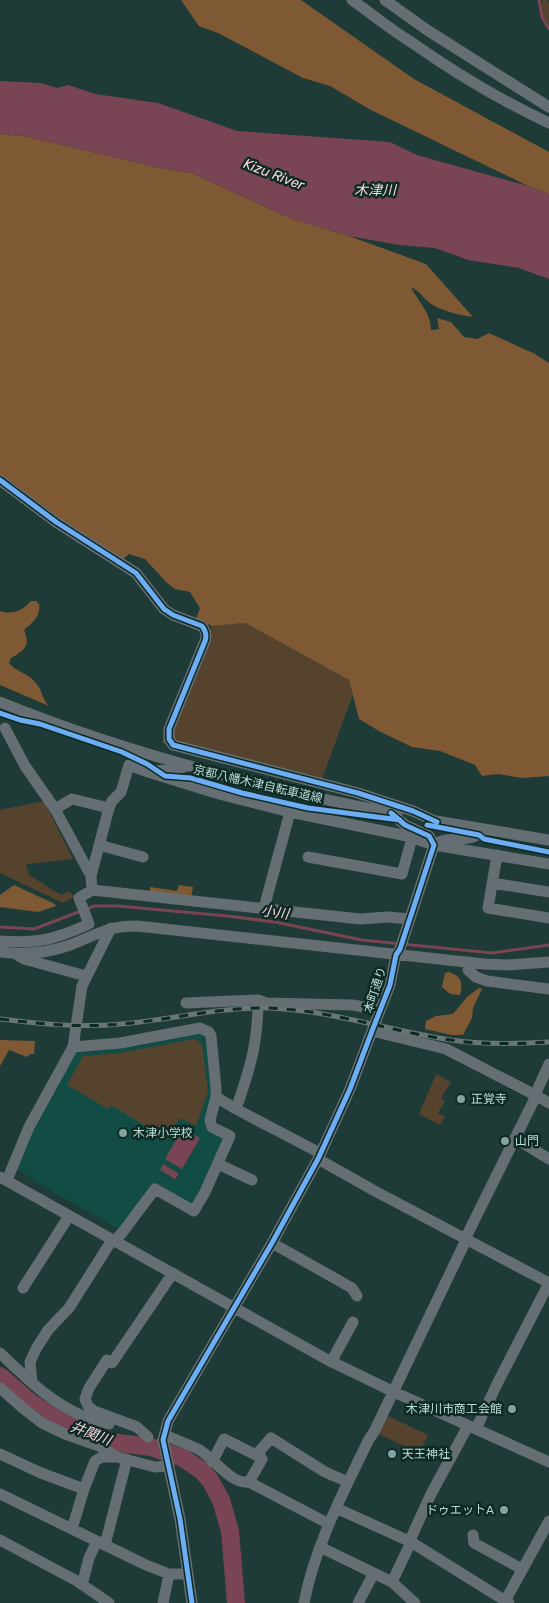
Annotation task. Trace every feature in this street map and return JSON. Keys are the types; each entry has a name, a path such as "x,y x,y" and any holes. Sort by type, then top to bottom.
{"street":[{"path":"352,0 409,42 459,74 509,104 549,123"},
{"path":"385,0 427,30 549,106"},
{"path":"0,480 56,522 136,573 164,608 173,615 202,626 204,629 207,636 170,729 169,739 173,745 358,793 413,811 437,822"},
{"path":"0,702 63,726 190,766 301,796 437,822 549,840"},
{"path":"5,728 25,766 55,809 91,876"},
{"path":"92,890 91,876 109,808 112,801 121,792 129,765 219,794 290,812 412,838 434,845 549,864"},
{"path":"148,772 190,766"},
{"path":"55,809 72,799 109,808"},
{"path":"264,908 290,812"},
{"path":"391,813 405,825 429,836 434,845"},
{"path":"434,845 442,840 474,838 484,830"},
{"path":"308,857 402,874 412,838"},
{"path":"99,845 143,857"},
{"name":"本町通り","path":"164,1440 168,1421 272,1243 319,1156 350,1089 390,985 398,952 434,845"},
{"path":"497,855 488,908 549,918"},
{"path":"492,883 549,892"},
{"path":"0,941 30,943 50,940 90,924 79,898 92,890 360,919 388,917 408,923"},
{"path":"0,952 16,954 60,948 111,928 122,926 398,952 469,962 507,965 549,962"},
{"path":"111,928 82,986 73,1047 3,1179 331,1362 549,1462"},
{"path":"16,954 30,961 86,976"},
{"path":"469,962 468,970 480,978 549,989"},
{"path":"186,1003 258,1000 266,1003 353,1005 380,1010"},
{"path":"236,1109 253,1058 258,1026 258,1000"},
{"path":"32,1383 31,1358 42,1338 75,1300 113,1241 122,1233 155,1189 194,1211 230,1136 212,1127 210,1120 216,1096 210,1032 200,1028 120,1043 73,1047"},
{"path":"372,1031 446,1049 549,1103"},
{"path":"304,1603 320,1547 336,1508 435,1307 534,1100 549,1064"},
{"path":"216,1096 373,1190 549,1283 496,1384 432,1494 392,1582"},
{"path":"515,1138 549,1159"},
{"path":"218,1164 252,1180"},
{"path":"23,1288 68,1216"},
{"path":"272,1243 352,1288 358,1296"},
{"path":"148,1436 137,1427 94,1411 88,1406 85,1399 89,1388 107,1360 112,1363 173,1273"},
{"path":"331,1362 353,1322"},
{"path":"0,1354 32,1383 63,1406 83,1416 199,1450 232,1476 244,1482 249,1482 329,1524"},
{"path":"0,1388 42,1423 65,1434 99,1446 122,1458 155,1467 168,1464"},
{"path":"212,1462 224,1439 256,1455 271,1438 326,1472 348,1482"},
{"path":"164,1440 180,1519 192,1603"},
{"path":"249,1482 262,1458 258,1452"},
{"path":"0,1454 40,1473 84,1489"},
{"path":"72,1529 84,1489 97,1459 102,1457 122,1458"},
{"path":"82,1585 89,1558 101,1543 122,1458"},
{"path":"0,1494 169,1574 187,1574"},
{"path":"336,1508 411,1542 506,1602 549,1521"},
{"path":"473,1535 474,1543 522,1570"},
{"path":"0,1540 82,1585 109,1603"},
{"path":"320,1547 392,1582 415,1603"},
{"path":"358,1603 374,1573"},
{"path":"163,1603 169,1574"}],"shaded area":[{"path":"181,0 301,0 414,79 549,152 549,194 528,186 371,110 330,86 303,78 218,33 199,26"},
{"path":"542,0 547,0 549,3 549,26 542,10"},
{"path":"0,134 24,136 165,169 192,173 290,218 349,236 426,264 473,317 453,313 438,307 430,303 411,287 427,312 431,330 439,329 437,318 451,322 464,337 477,339 489,333 535,354 549,363 549,776 522,778 498,774 482,776 475,765 440,751 412,747 379,731 359,719 349,680 245,623 212,626 196,619 200,608 190,592 175,589 145,559 129,554 122,560 38,507 0,476"},
{"path":"31,601 36,601 39,604 39,613 24,630 27,640 25,647 20,653 11,658 9,663 35,682 49,706 0,685 0,611 9,613 17,611"},
{"path":"245,623 349,680 353,694 321,782 178,749 162,743 212,626"},
{"path":"44,801 73,859 26,864 29,875 61,895 69,891 74,897 63,903 0,873 0,810"},
{"path":"14,885 56,906 38,912 0,907 0,895"},
{"path":"179,885 193,887 191,898 150,894 150,887 177,891"},
{"path":"449,972 460,980 460,995 450,994 442,987 445,973"},
{"path":"479,988 482,989 473,1008 472,1018 463,1035 451,1035 425,1029 426,1021 436,1016 453,1014 467,997"},
{"name":"木津小学校","path":"200,1032 206,1037 213,1090 205,1121 226,1140 194,1204 188,1204 154,1186 120,1230 15,1168 37,1117 75,1051"},
{"path":"195,1039 202,1044 208,1092 196,1126 180,1118 167,1139 111,1105 108,1109 67,1085 83,1056 119,1053"},
{"path":"0,1040 35,1041 34,1054 30,1054 27,1057 9,1050 0,1066"},
{"path":"436,1074 451,1082 441,1098 445,1101 438,1113 445,1117 440,1125 419,1114"},
{"path":"386,1415 428,1435 419,1453 377,1433"}],"water":[{"name":"木津川","path":"0,81 40,83 58,88 68,85 95,94 158,103 237,131 390,142 417,155 528,186 549,194 549,279 519,268 468,260 435,248 399,245 349,236 290,218 192,173 165,169 24,136 0,134"},
{"path":"183,1128 200,1138 182,1169 165,1159"},
{"path":"163,1164 179,1174 175,1179 160,1170"}],"waterway":[{"path":"539,0 542,17 549,29"},
{"name":"小川","path":"87,909 94,906 118,906 227,916 275,922 362,940 492,953 549,945"},
{"name":"小川","path":"0,927 34,929 81,911"},
{"name":"井関川","path":"0,1376 30,1402 60,1421 111,1442 151,1447 183,1458 201,1470 210,1480 221,1500 230,1531 236,1603"}],"railway":[{"path":"0,1019 91,1026 250,1008 268,1008 337,1017 463,1042 500,1044 549,1042"}],"cycle path":[{"name":"京都八幡木津自転車道線","path":"0,480 56,522 136,573 164,609 173,615 202,626 206,635 205,641 169,729 169,739 173,745 358,793 413,811 437,822"},
{"name":"京都八幡木津自転車道線","path":"0,713 40,724 122,752 147,764 165,776 191,778 242,793 308,808 400,820"},
{"path":"192,1603 180,1519 163,1440 168,1421 272,1243 318,1159 350,1089 390,985 396,955 400,949 434,845 429,836 405,825 391,813"},
{"path":"427,825 549,852"}],"place":[{"name":"正覚寺","path":"461,1099"},
{"name":"木津小学校","path":"123,1133"},
{"name":"山門","path":"505,1141"},
{"name":"木津川市商工会館","path":"512,1409"},
{"name":"天王神社","path":"392,1454"},
{"name":"ドゥエットA","path":"504,1510"}],"water label":[{"name":"Kizu River","path":"274,174"}]}
